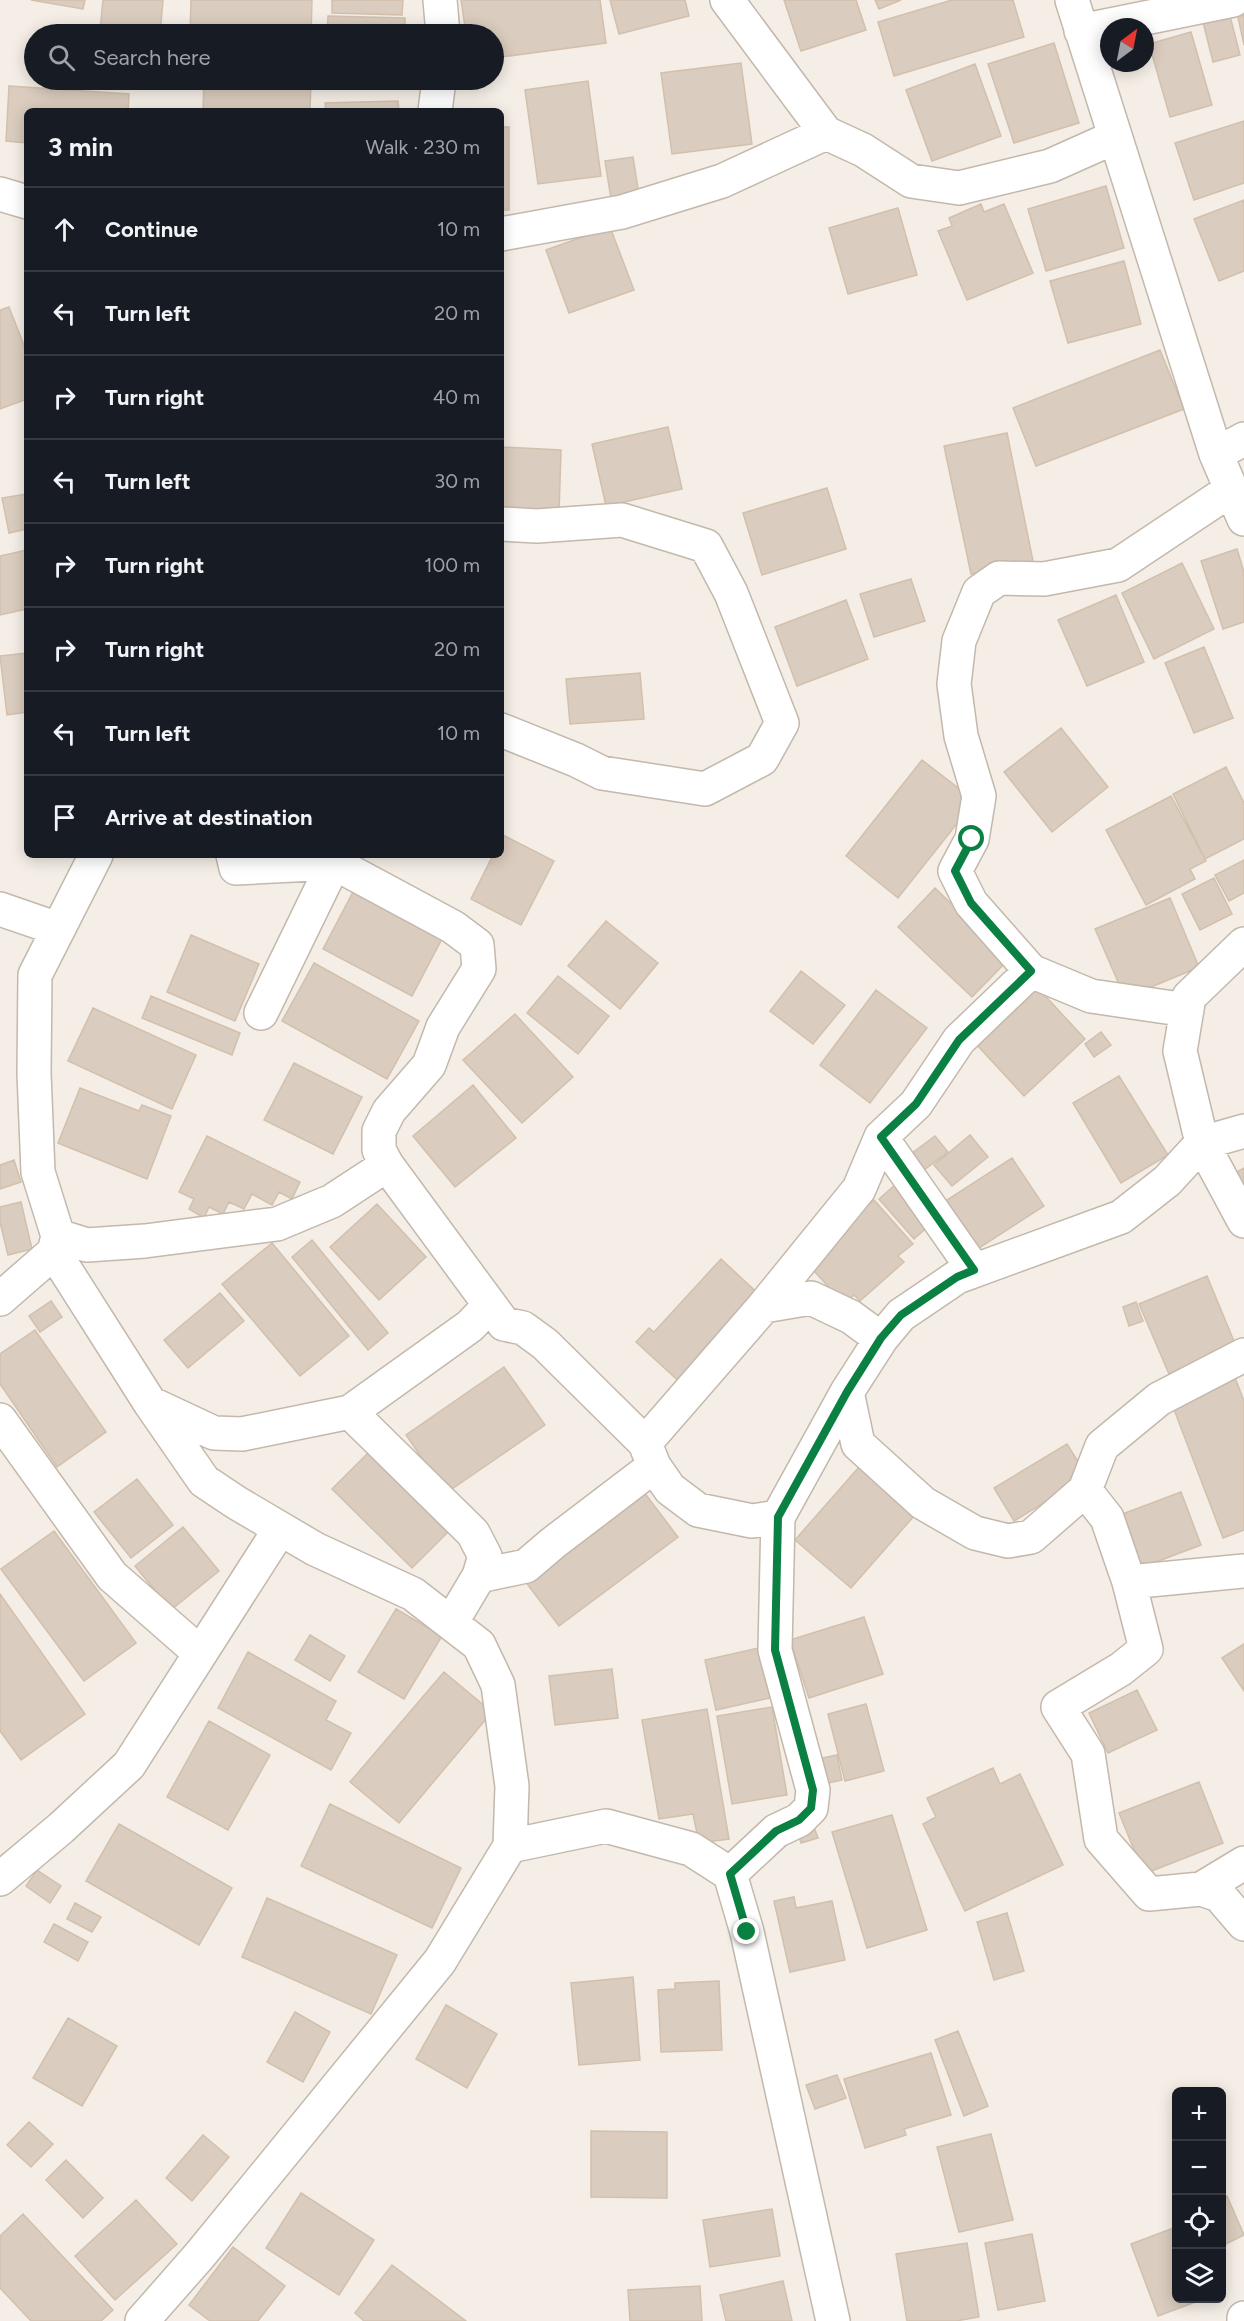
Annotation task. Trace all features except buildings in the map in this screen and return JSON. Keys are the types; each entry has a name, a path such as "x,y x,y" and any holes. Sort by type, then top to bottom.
{"street":[{"path":"440,0 442,24"},
{"path":"727,0 826,133 863,150 910,181 960,188 1050,166 1115,137"},
{"path":"1072,0 1216,454 1238,504 1118,565 1044,579 999,578 979,592 959,641 954,684 961,736 979,796 972,839 955,871 971,903 1031,971 1091,996 1187,1010"},
{"path":"1081,31 1233,0"},
{"path":"435,108 437,90"},
{"path":"504,233 622,212 722,181 826,133"},
{"path":"0,194 24,201"},
{"path":"1216,454 1244,439"},
{"path":"504,524 537,526 622,520 706,546 731,593 782,723 762,759 705,789 602,773 504,731"},
{"path":"94,858 35,975 34,1062 38,1172 56,1244 150,1403 204,1480 315,1549 412,1594 479,1645 498,1685 512,1786 510,1846 440,1960 200,2255 142,2321"},
{"path":"234,858 236,868 334,863 453,927 477,945 479,969 443,1027 429,1065 389,1111 379,1131 379,1150 387,1165 504,1324 523,1328 544,1344 649,1455 670,1489 698,1510 752,1521 778,1517"},
{"path":"261,1012 334,863"},
{"path":"0,909 58,929"},
{"path":"1244,944 1189,997 1180,1051 1202,1143 1244,1221"},
{"path":"479,1576 526,1566 649,1455 764,1306 859,1189 881,1137 916,1104 959,1040 1031,971"},
{"path":"730,1874 776,1831 799,1820 811,1808 813,1790 775,1650 778,1517 847,1392 881,1338 901,1315 957,1277 1121,1217 1167,1181 1202,1143 1244,1131"},
{"path":"881,1137 974,1270"},
{"path":"0,1299 56,1244 87,1245 133,1242 277,1224 332,1201 387,1165"},
{"path":"764,1306 811,1298 851,1317 881,1338"},
{"path":"150,1403 213,1433 242,1434 350,1412 470,1326 490,1305"},
{"path":"847,1392 858,1444 923,1503 975,1533 1008,1541 1031,1537 1085,1490 1102,1446 1159,1399 1244,1355"},
{"path":"350,1412 473,1533 485,1556 479,1576 451,1623"},
{"path":"0,1420 112,1576 200,1653"},
{"path":"1085,1490 1107,1518 1128,1582 1146,1650 1121,1669 1058,1707 1088,1754 1101,1839 1149,1894 1202,1889 1219,1895 1244,1924"},
{"path":"0,1880 129,1765 280,1528"},
{"path":"1128,1582 1244,1571"},
{"path":"510,1846 606,1826 691,1849 730,1874 747,1932 833,2321"},
{"path":"1202,1889 1244,1863"}],"route":[{"path":"747,1932 730,1874 776,1831 799,1820 811,1808 813,1790 775,1650 778,1517 847,1392 881,1338 901,1315 957,1277 974,1270 881,1137 916,1104 959,1040 1031,971 971,903 955,871 972,839"}]}
